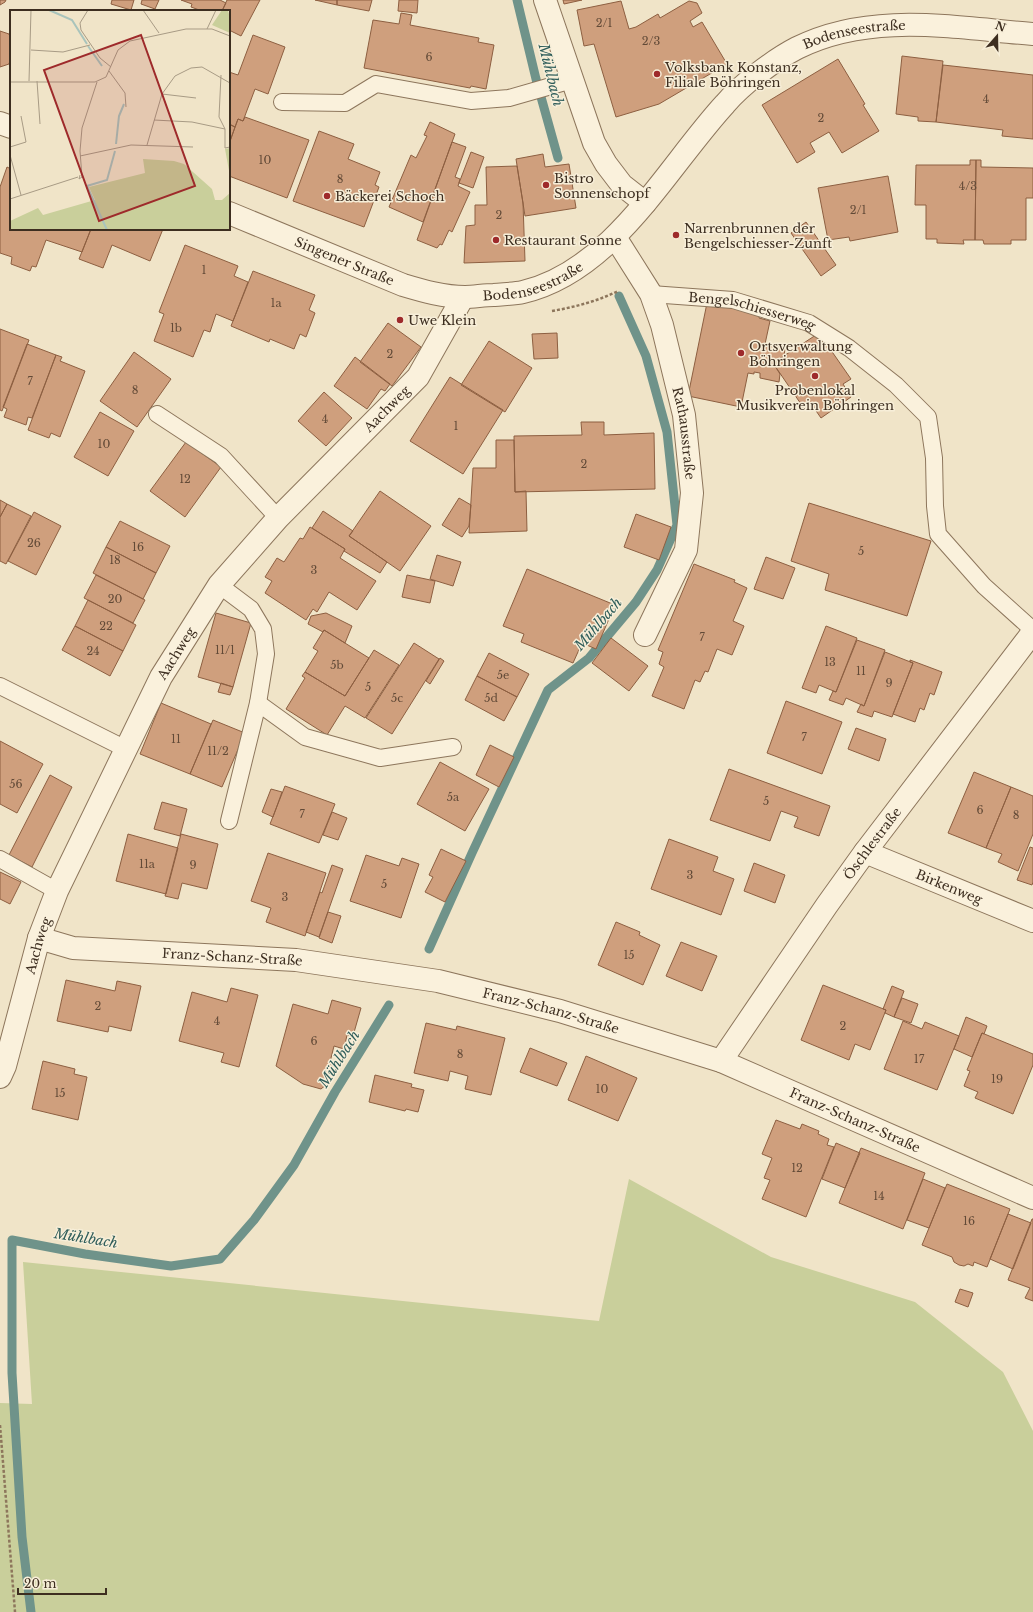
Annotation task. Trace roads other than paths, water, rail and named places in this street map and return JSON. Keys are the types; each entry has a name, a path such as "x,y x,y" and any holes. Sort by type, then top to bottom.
{"street":[{"path":"544,0 594,143 606,164 622,185 645,203"},
{"name":"Bodenseestraße","path":"463,297 522,292 542,286 580,265 614,236 645,203 725,103 766,67 797,48 830,34 868,26 909,24 1033,34"},
{"path":"0,123 10,127"},
{"name":"Singener Straße","path":"230,213 403,285 423,291 463,297"},
{"name":"Rathausstraße","path":"614,236 651,294 662,325 684,415 692,493 686,550 645,635"},
{"name":"Aachweg","path":"0,1077 5,1066 39,938 57,891 161,677 219,585 278,518 418,377 463,297"},
{"name":"Öschlestraße","path":"720,1061 865,852 1033,631"},
{"name":"Birkenweg","path":"865,852 1033,921"},
{"name":"Franz-Schanz-Straße","path":"39,938 73,948 296,960 438,981 560,1011 720,1061 1033,1198"}],"lane":[{"path":"282,102 345,103 376,84 471,101 509,98 572,80"},
{"name":"Bengelschiesserweg","path":"651,294 733,300 809,323 849,348 896,385 928,417 934,458 935,506 938,534 984,586 1033,631"},
{"path":"157,414 221,456 278,518"},
{"path":"219,585 251,609 263,629 266,654 258,702 230,821"},
{"path":"0,686 126,749"},
{"path":"258,702 305,737 380,758 453,747"},
{"path":"0,859 57,891"}],"waterway":[{"name":"Mühlbach","path":"517,0 536,79 558,158"},
{"name":"Mühlbach","path":"429,949 548,690 589,658 636,602 657,570 677,525 667,432 646,356 619,296"},
{"name":"Mühlbach","path":"31,1612 22,1537 12,1373 12,1240 85,1254 171,1266 220,1259 254,1220 294,1165 335,1092 389,1005"}],"place":[{"name":"Volksbank Konstanz, Filiale Böhringen","path":"657,74"},
{"name":"Bistro Sonnenschopf","path":"546,185"},
{"name":"Bäckerei Schoch","path":"327,196"},
{"name":"Narrenbrunnen der Bengelschiesser-Zunft","path":"676,235"},
{"name":"Restaurant Sonne","path":"496,240"},
{"name":"Uwe Klein","path":"400,320"},
{"name":"Ortsverwaltung Böhringen","path":"741,353"},
{"name":"Probenlokal Musikverein Böhringen","path":"815,376"}]}
